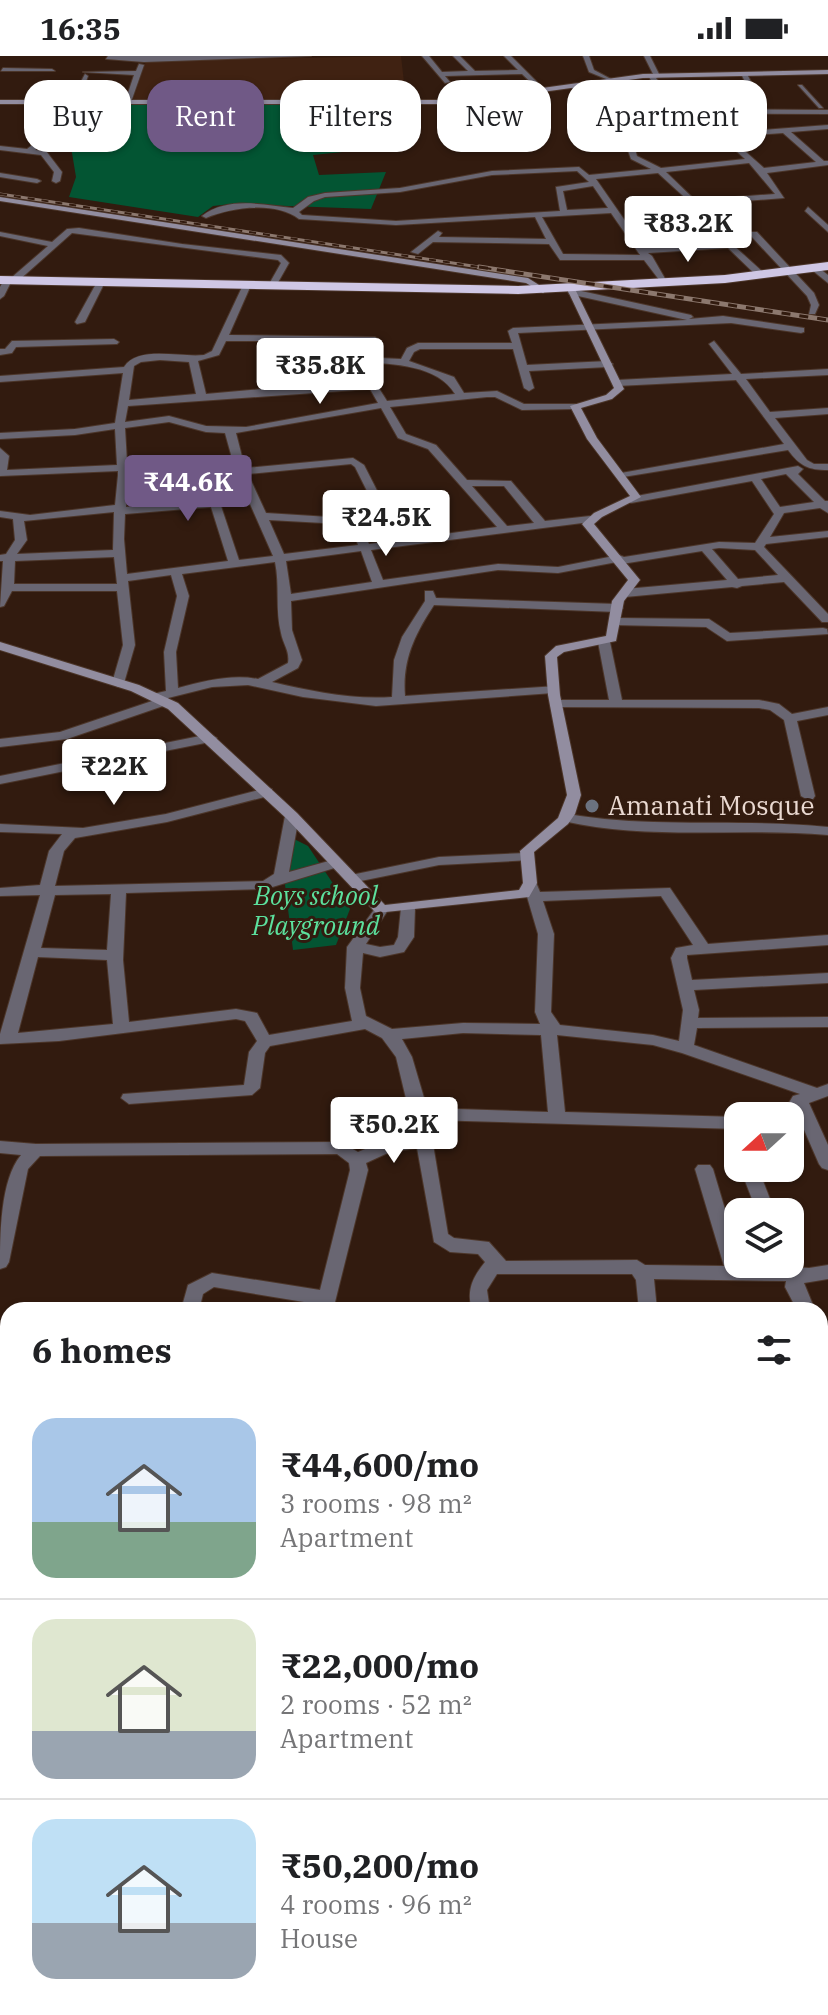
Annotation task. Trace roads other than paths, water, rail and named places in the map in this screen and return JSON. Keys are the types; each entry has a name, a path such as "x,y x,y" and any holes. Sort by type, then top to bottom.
{"highway":[{"path":"7,280 521,291 572,290 821,267"}],"street":[{"path":"108,58 308,56"},
{"path":"425,56 445,80"},
{"path":"456,56 472,72"},
{"path":"507,56 532,80"},
{"path":"586,56 591,71 609,80 828,72"},
{"path":"647,56 657,80"},
{"path":"131,94 145,58"},
{"path":"2,74 13,59"},
{"path":"496,63 503,70"},
{"path":"481,64 489,72"},
{"path":"442,74 503,70 524,72"},
{"path":"2,74 52,71"},
{"path":"84,80 86,74 139,73"},
{"path":"744,74 747,80"},
{"path":"800,86 825,106"},
{"path":"131,102 437,101"},
{"path":"1,103 24,102"},
{"path":"767,104 825,106"},
{"path":"767,112 825,106"},
{"path":"767,121 794,129"},
{"path":"767,131 828,127"},
{"path":"784,130 826,163"},
{"path":"0,148 24,150"},
{"path":"36,152 43,153 58,172 56,181"},
{"path":"631,152 641,162 660,170 697,203 781,196 762,171 741,152"},
{"path":"0,157 49,162"},
{"path":"564,213 557,191 592,182 596,176 751,161"},
{"path":"23,178 49,162"},
{"path":"762,171 826,163"},
{"path":"0,165 15,167"},
{"path":"206,216 222,207 295,211 311,199 325,195 400,190 492,173 579,169 646,254 663,282"},
{"path":"0,175 37,181"},
{"path":"0,199 528,281 543,290"},
{"path":"808,209 828,230"},
{"path":"295,211 299,217 389,223 429,218 613,210"},
{"path":"537,214 560,257 569,260 730,245"},
{"path":"415,252 438,231 429,218"},
{"path":"0,296 7,280 70,231 79,230 182,247 281,258 285,263 272,286"},
{"path":"0,234 54,245"},
{"path":"754,234 811,295 815,305 812,312"},
{"path":"721,237 758,275"},
{"path":"432,239 551,242"},
{"path":"821,267 828,280"},
{"path":"80,322 101,282"},
{"path":"118,683 129,645 119,510 123,466 120,424 128,370 132,362 139,360 193,359 216,353 247,285"},
{"path":"572,290 677,316 801,330"},
{"path":"0,436 63,433 169,419 199,428 230,430 267,427 382,405 461,396 497,394 522,407 575,406 617,394 617,383 572,290"},
{"path":"529,388 513,331 733,320"},
{"path":"224,338 375,340"},
{"path":"265,339 266,392"},
{"path":"0,352 9,351 12,344 114,342"},
{"path":"714,344 803,462 812,467"},
{"path":"404,362 410,350 418,346 516,346"},
{"path":"193,359 202,397"},
{"path":"362,359 404,362 451,379 461,396"},
{"path":"523,368 608,364"},
{"path":"0,379 128,370"},
{"path":"617,383 828,372"},
{"path":"123,403 370,381 402,436 428,444 503,528"},
{"path":"5,580 124,583 175,571 590,519 636,497 592,439 575,406"},
{"path":"769,415 828,411"},
{"path":"230,430 241,471 279,558 288,598 286,631 296,660 288,669 263,682"},
{"path":"621,476 791,446"},
{"path":"0,451 4,456 0,473 192,461 201,475 353,461 359,465 385,516"},
{"path":"631,500 754,476 828,467"},
{"path":"791,470 826,506"},
{"path":"754,476 778,510"},
{"path":"463,483 507,483 541,524"},
{"path":"0,514 30,518 255,500"},
{"path":"215,503 234,563"},
{"path":"778,510 826,506"},
{"path":"262,516 345,521 427,510"},
{"path":"760,544 778,510"},
{"path":"0,603 5,580 4,558 21,540 18,515"},
{"path":"557,1116 551,1030 543,1012 546,934 526,857 535,842 568,818 574,795 554,696 553,651 612,638 625,593 634,580 620,559 591,528 590,519"},
{"path":"345,521 357,530 361,547 379,584"},
{"path":"288,598 508,566 558,570 704,547 760,544 828,534"},
{"path":"760,544 826,627"},
{"path":"704,547 737,585"},
{"path":"4,558 120,553"},
{"path":"165,697 170,652 183,596 175,571"},
{"path":"399,702 396,677 399,655 431,601 423,578"},
{"path":"625,593 788,578"},
{"path":"431,601 709,623 723,636 733,638 826,627"},
{"path":"604,642 616,704"},
{"path":"0,646 165,697 292,816 381,910"},
{"path":"0,743 62,736 165,697 212,683 263,682 328,697 399,702 554,696 616,704 759,704 774,707 790,718 808,796"},
{"path":"790,718 828,711"},
{"path":"0,780 210,738"},
{"path":"0,828 86,830 167,818 267,792"},
{"path":"278,880 292,816"},
{"path":"568,818 635,828 756,824 828,831"},
{"path":"86,830 61,840 44,891 32,952 4,1039 245,1014 255,1022 265,1041"},
{"path":"351,879 439,861 526,857"},
{"path":"0,892 254,887 336,863"},
{"path":"119,890 113,955 115,992 122,1029"},
{"path":"381,910 512,897 533,890 665,891 702,947"},
{"path":"355,947 380,952 399,949 406,937 408,908"},
{"path":"381,910 355,947 352,975 355,1006 359,1019 365,1024 390,1035 463,1028 551,1030 653,1040 686,1048 808,1100 820,1129 828,1164"},
{"path":"686,1048 690,1023 679,958 681,951 702,947 828,940"},
{"path":"32,952 113,955"},
{"path":"686,985 828,978"},
{"path":"690,1023 828,1022"},
{"path":"129,1098 246,1091 254,1083 259,1045 265,1041 365,1024"},
{"path":"390,1035 403,1054 419,1114 440,1237 450,1245 483,1247 494,1264 511,1269 628,1267 642,1272 724,1273"},
{"path":"419,1114 557,1116 724,1128"},
{"path":"357,1160 387,1146 422,1141"},
{"path":"0,1147 36,1150 340,1148 357,1160 359,1170 326,1302"},
{"path":"0,1261 20,1167 36,1150"},
{"path":"704,1169 724,1236"},
{"path":"478,1302 478,1284 494,1264"},
{"path":"804,1271 828,1272"},
{"path":"642,1272 647,1302"},
{"path":"795,1278 794,1287 802,1302"},
{"path":"192,1302 195,1290 212,1280 316,1302"}],"railway":[{"path":"0,194 492,269"},
{"path":"479,267 828,320"}],"place":[{"name":"Amanati Mosque","path":"592,806"}],"park label":[{"name":"Boys school Playground","path":"316,911"}]}
